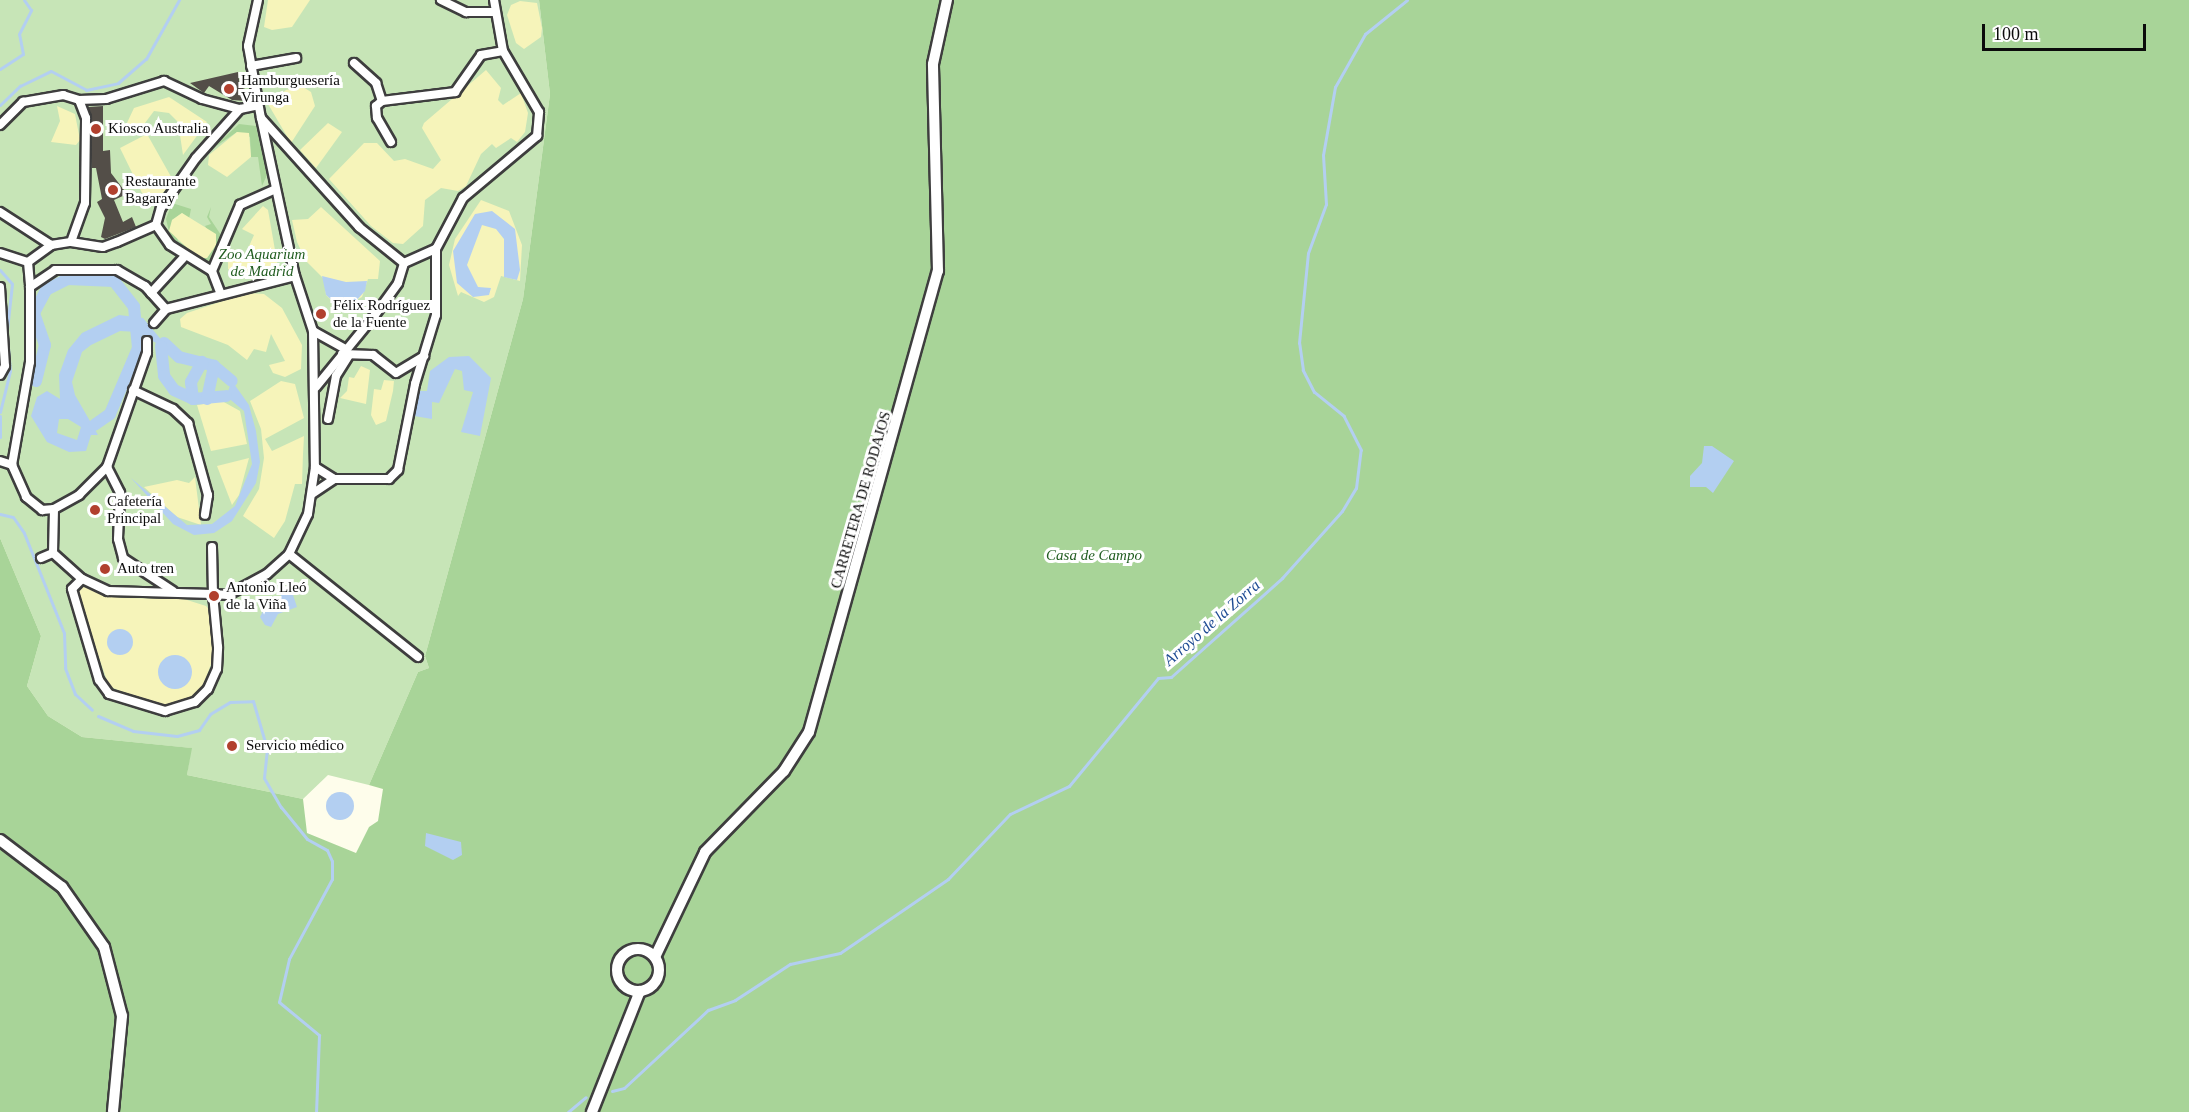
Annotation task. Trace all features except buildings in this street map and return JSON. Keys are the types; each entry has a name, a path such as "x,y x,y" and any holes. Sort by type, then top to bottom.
{"street":[{"path":"54,509 53,552 82,579 108,591 228,595 267,574 289,554 312,494 315,467 311,428 316,387 313,331 294,276 274,190 261,118 256,106 248,33 258,0"},
{"path":"441,0 466,12 494,12"},
{"path":"315,467 334,479 390,479 398,470 424,356 436,315 436,249 464,198 537,136 539,112 533,97 503,51 494,12 494,0"},
{"name":"CARRETERA DE RODAJOS","path":"655,957 705,852 784,771 809,732 938,271 933,64 947,0"},
{"path":"392,141 377,118 376,106 382,101 455,92 481,55 503,51"},
{"path":"251,66 297,58"},
{"path":"354,63 376,83 382,101"},
{"path":"0,125 23,102 63,95 79,100 106,99 164,81 202,99 240,109 256,106"},
{"path":"71,242 85,203 86,118 79,100"},
{"path":"28,262 51,245 71,242 104,247 156,225 172,191 240,109"},
{"path":"261,118 359,227 404,263"},
{"path":"212,271 242,202 274,190"},
{"path":"0,212 51,245"},
{"path":"156,225 185,256 212,271 220,292"},
{"path":"316,387 346,353 393,291 404,263 436,249"},
{"path":"0,253 28,262"},
{"path":"151,293 185,256"},
{"path":"28,262 30,362 12,465 26,497 42,510 54,509 79,495 107,466 147,341"},
{"path":"30,287 55,270 100,268 132,277 166,309"},
{"path":"154,323 166,309 220,292 294,276"},
{"path":"0,287 5,366 0,375"},
{"path":"313,331 346,353 373,355 396,373 424,356"},
{"path":"328,419 336,376 346,353"},
{"path":"133,390 173,409 188,423 208,495 205,515"},
{"path":"0,461 12,465"},
{"path":"107,466 120,493 118,539 123,558 173,592"},
{"path":"312,494 334,479"},
{"path":"82,579 72,589 99,680 109,694 127,703 165,711 195,702 208,689 217,669 212,547"},
{"path":"41,558 53,552"},
{"path":"289,554 418,657"},
{"path":"0,840 62,887 105,947 122,1016 115,1109"},
{"path":"592,1112 640,991 658,976 655,957 636,949 620,961 620,980 640,991"}],"green space":[{"name":"Zoo Aquarium de Madrid","path":"0,0 539,0 550,94 523,299 425,656 429,668 418,672 369,785 328,775 303,799 187,775 191,748 82,737 48,716 27,686 41,636 0,538"},
{"name":"Casa de Campo","path":"539,0 2189,0 2189,1112 0,1112 0,538 41,636 27,686 48,716 82,737 192,748 187,775 303,799 307,833 356,853 369,827 378,821 383,789 369,785 418,672 429,668 425,656 523,299 550,94"},
{"path":"239,124 256,126 267,175 262,186 258,157 251,157 250,137 237,132 212,149"},
{"path":"172,203 191,209 189,219 182,213 172,220 178,241 207,258 216,245 205,226 211,224 207,217 211,207 209,217 223,238 210,261 197,259 170,236 166,219"}],"sand":[{"path":"268,0 310,0 292,27 272,30 264,27"},
{"path":"520,1 537,3 542,28 541,37 524,49 516,43 507,15 511,5"},
{"path":"486,70 501,88 498,100 503,105 521,93 528,113 525,132 517,142 511,138 496,148 492,144 481,154 466,186 458,191 441,188 425,200 423,226 403,244 393,243 371,226 329,179 364,143 377,143 394,161 405,159 433,169 441,160 422,128 424,123"},
{"path":"303,87 311,92 315,106 291,143 268,104 286,90"},
{"path":"169,97 207,122 183,155 178,122 169,113 154,111 142,127 126,125 134,108"},
{"path":"57,106 75,114 80,140 76,145 51,142 60,121"},
{"path":"328,123 342,132 316,168 300,150"},
{"path":"237,132 249,133 251,157 227,177 208,165 209,155"},
{"path":"147,134 174,182 155,200 142,193 120,148"},
{"path":"481,200 509,211 522,245 520,281 501,276 494,297 484,302 461,292 458,296 449,265 455,239"},
{"path":"263,206 268,210 279,273 262,278 235,274 228,269 228,254 242,262 254,235 242,229"},
{"path":"321,207 380,261 378,279 368,279 362,297 349,304 334,303 326,295 324,279 306,261 297,242 292,220 308,219"},
{"path":"182,213 216,234 216,245 207,258 198,258 169,231 172,220"},
{"path":"247,293 264,294 282,308 302,345 301,369 285,377 273,373 269,365 285,361 271,334 266,352 254,349 247,360 228,345 181,327 180,319 187,313"},
{"path":"361,366 370,370 366,404 340,398 347,391 349,377 354,378"},
{"path":"384,380 394,381 393,391 386,421 376,425 371,415 374,389 381,390"},
{"path":"281,381 295,384 304,418 265,439 272,451 304,436 302,484 295,484 285,521 274,538 243,516 259,489 264,458 261,429 250,401"},
{"path":"222,401 240,411 247,444 211,451 197,405"},
{"path":"249,458 239,495 232,505 217,466"},
{"path":"195,477 201,525 177,517 144,487 177,480 189,483"},
{"path":"81,586 121,598 184,599 206,606 211,612 214,655 202,690 182,704 159,708 109,686 76,593"}],"water":[{"path":"492,211 515,229 520,270 517,280 504,277 504,239 496,229 482,225 467,265 478,287 491,288 489,295 473,297 457,283 453,251 475,214"},
{"path":"322,276 346,282 367,281 365,291 355,302 335,303 326,295"},
{"path":"119,315 143,318 164,343 161,346 138,332 120,331 82,352 72,382 75,395 98,435 91,435 86,451 69,452 47,442 31,416 37,397 47,391 60,399 59,375 68,350 82,333","holes":["59,419 68,419 81,427 77,440 57,433"]},
{"path":"469,356 491,378 480,436 461,432 473,392 464,390 462,371 455,369 439,403 432,402 432,419 414,416 419,391 427,391 430,371 449,357"},
{"path":"232,381 249,405 256,431 260,462 256,483 232,521 214,533 194,535 173,524 131,478 187,525 212,524 235,506 252,464 244,411 226,396"},
{"path":"1704,446 1712,446 1734,461 1713,493 1706,487 1690,487 1690,476 1702,463"},
{"path":"292,592 297,607 278,614 271,627 265,625 260,617 264,609 276,608 282,593"},
{"path":"120,629 130,632 133,642 130,652 120,655 110,652 107,642 110,632"},
{"path":"175,655 187,660 192,672 187,684 175,689 163,684 158,672 163,660"},
{"path":"340,792 350,796 354,806 350,816 340,820 330,816 326,806 330,796"},
{"path":"426,833 461,842 462,855 453,860 425,846"}],"waterway":[{"path":"0,69 23,54 19,34 31,10 24,0"},
{"path":"0,105 20,86 51,71 86,90 118,83 146,59 179,0"},
{"name":"Arroyo de la Zorra","path":"612,1091 624,1088 708,1010 735,1000 790,964 840,953 948,879 1010,814 1069,786 1158,678 1171,677 1282,578 1342,511 1356,488 1361,450 1344,416 1314,392 1303,370 1299,343 1308,253 1326,204 1323,155 1335,87 1365,34 1407,0"},
{"path":"0,270 12,284 7,329"},
{"path":"36,381 45,345 34,313 46,290 68,279 114,281 134,307 138,348 110,414 94,425"},
{"path":"0,412 10,371 7,336"},
{"path":"164,343 179,357 214,366 232,381"},
{"path":"161,346 164,376 174,390 193,399 226,396"},
{"path":"193,399 191,382 202,362"},
{"path":"207,399 214,366"},
{"path":"0,416 0,437"},
{"path":"0,514 13,517 24,533 64,633 65,668 75,694 92,710"},
{"path":"98,716 133,731 177,736 199,730 210,714 230,702 253,701 267,749 264,778 281,807 307,839 327,850 332,861 332,879 289,959 279,1002 319,1035 316,1112"},
{"name":"Arroyo de la Zorra","path":"568,1112 586,1097"}],"place":[{"name":"Hamburguesería Virunga","path":"229,89"},
{"name":"Kiosco Australia","path":"96,129"},
{"name":"Restaurante Bagaray","path":"113,190"},
{"name":"Félix Rodríguez de la Fuente","path":"321,314"},
{"name":"Cafetería Principal","path":"95,510"},
{"name":"Auto tren","path":"105,569"},
{"name":"Antonio Lleó de la Viña","path":"214,596"},
{"name":"Servicio médico","path":"232,746"}]}
